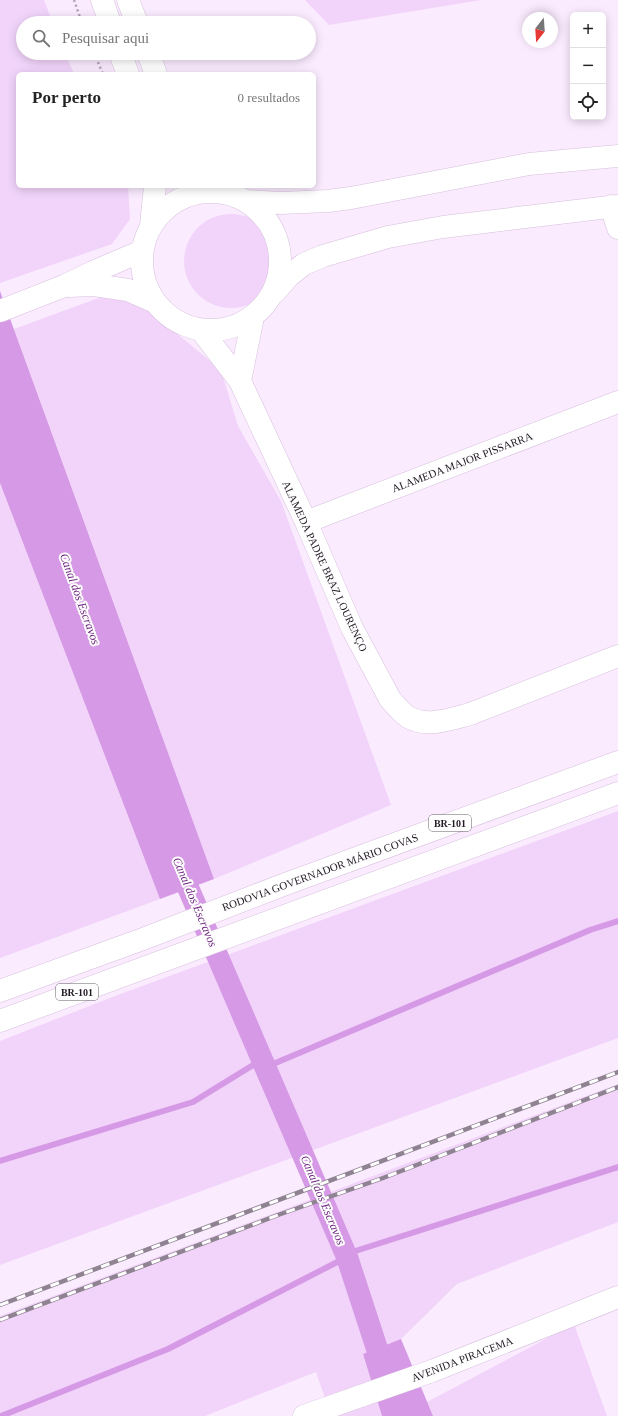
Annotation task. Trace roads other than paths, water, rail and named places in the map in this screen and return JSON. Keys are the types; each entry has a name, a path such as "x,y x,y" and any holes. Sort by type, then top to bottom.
{"street":[{"path":"102,0 108,16"},
{"path":"128,0 134,16"},
{"path":"123,60 127,72"},
{"path":"151,60 155,72"},
{"path":"247,201 281,203 335,200 385,192 529,164 618,156"},
{"path":"154,188 151,225 142,251 142,269 146,286 155,302 168,315 184,325 201,330 220,330 237,325 253,317 289,276 304,264 350,247 388,237 443,227 615,206 618,228"},
{"path":"151,225 161,212 188,194 217,189 247,201 260,210 270,223 277,237 281,252 281,268 278,283 271,298"},
{"path":"4,310 64,286 142,251"},
{"path":"64,286 94,285 128,290 155,302"},
{"path":"240,381 253,317"},
{"name":"ALAMEDA PADRE BRAZ LOURENÇO","path":"201,330 240,381 306,522 352,628 390,698 409,717 423,722 445,720 470,714 618,656"},
{"name":"ALAMEDA MAJOR PISSARRA","path":"306,522 618,402"},
{"name":"RODOVIA GOVERNADOR MÁRIO COVAS","path":"0,991 618,762"},
{"name":"BR-101","path":"0,1021 618,793"},
{"name":"AVENIDA PIRACEMA","path":"304,1416 432,1371 618,1297"}],"water":[{"path":"0,291 214,879 160,899 0,483"},
{"path":"401,1339 433,1416 382,1416 363,1354"}],"waterway":[{"name":"Canal dos Escravos","path":"177,862 347,1257 399,1416"},
{"path":"266,1067 590,930 618,921"},
{"path":"0,1161 193,1102 263,1059"},
{"path":"346,1254 618,1167"},
{"path":"1,1416 168,1349 347,1257"}],"railway":[{"path":"0,1305 618,1072"},
{"path":"0,1320 278,1215 383,1178 618,1087"}]}
